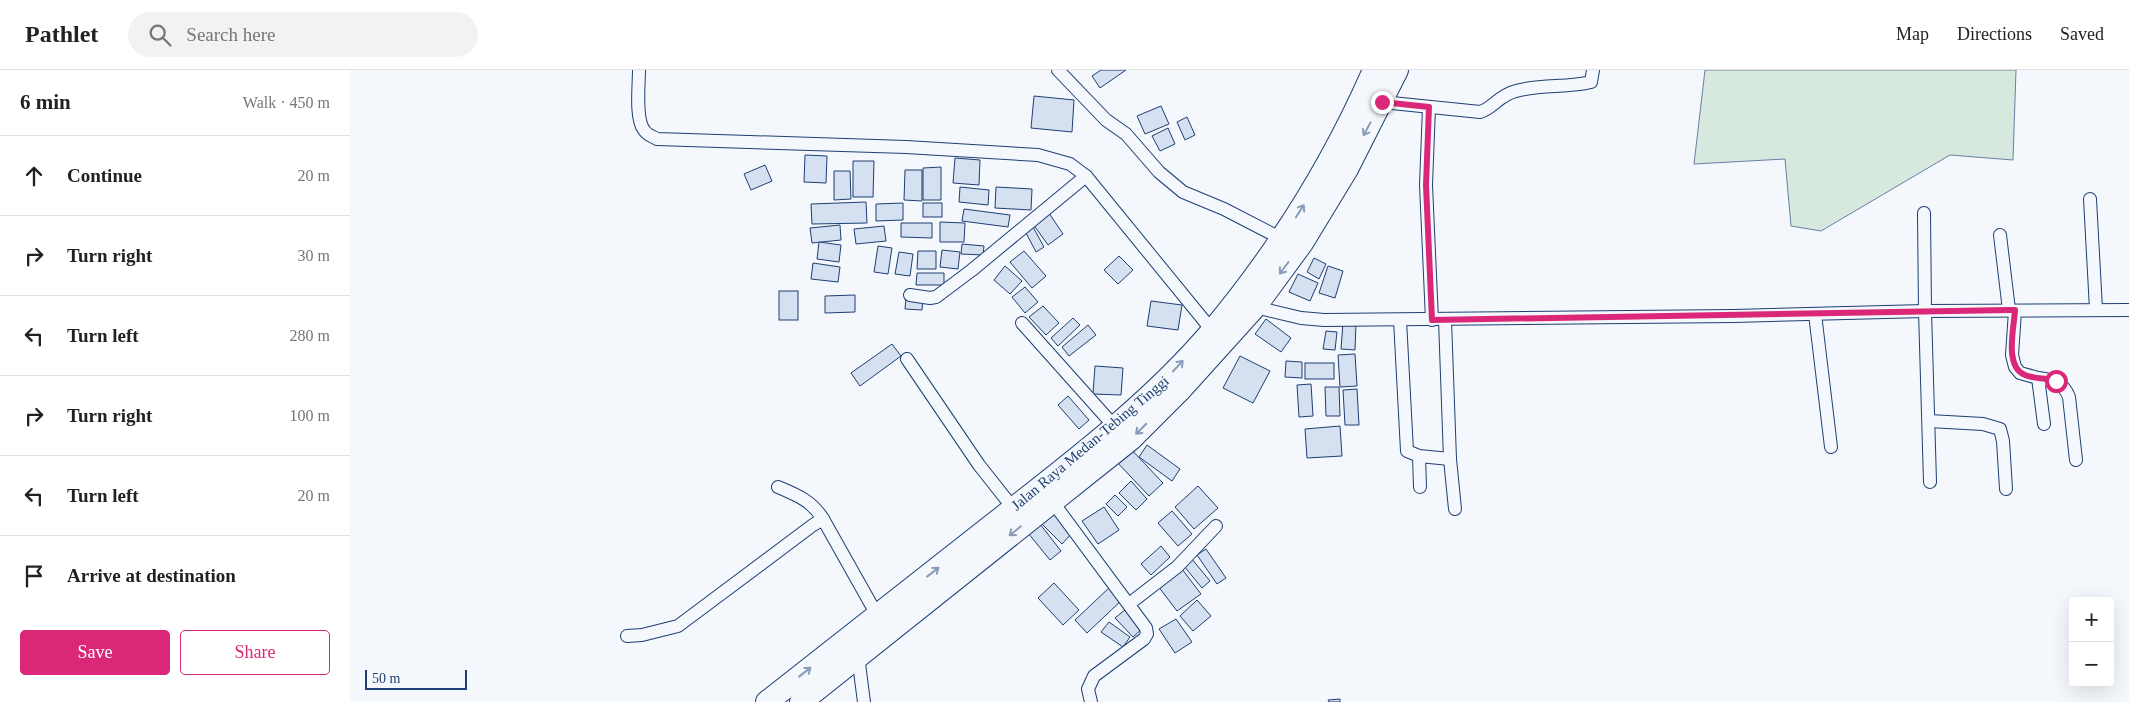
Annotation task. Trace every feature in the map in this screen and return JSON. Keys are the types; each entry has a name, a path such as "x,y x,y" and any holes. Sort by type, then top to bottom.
{"highway":[{"name":"Jalan Raya Medan-Tebing Tinggi","path":"801,702 1131,439 1218,336 1282,239 1305,204 1340,141 1374,70"},
{"name":"Jalan Raya Medan-Tebing Tinggi","path":"767,702 1013,508 1255,307 1302,243 1346,169 1397,70"}],"street":[{"path":"639,70 639,118 642,128 648,134 657,138 906,147 1038,155 1070,164 1086,176 1218,336"},
{"path":"1058,70 1106,120 1126,134 1158,172 1183,192 1224,209 1282,239"},
{"path":"1382,102 1483,111 1502,95 1516,91 1532,87 1591,82 1593,70"},
{"path":"1429,107 1426,185 1432,320"},
{"path":"910,295 930,298 936,296 972,270 1086,176"},
{"path":"2090,199 2096,309"},
{"path":"1924,213 1924,311 1930,482"},
{"path":"2000,235 2012,310 2013,362 2020,373 2056,381 2066,389 2069,397 2076,460"},
{"path":"1255,307 1301,318 1324,320 1445,320 1924,311 2129,310"},
{"path":"1815,314 1831,447"},
{"path":"1400,320 1407,451 1418,456 1450,460"},
{"path":"1445,320 1450,460 1455,509"},
{"path":"1022,324 1114,426"},
{"path":"906,358 979,465 1013,508"},
{"path":"2038,378 2044,424"},
{"path":"1929,421 1983,424 2000,429 2003,441 2006,489"},
{"path":"1418,456 1420,487"},
{"path":"778,487 808,501 816,508 877,616"},
{"path":"1052,502 1146,628 1147,634 1144,640 1094,676 1088,689 1090,702"},
{"path":"627,636 642,635 678,626 813,525 823,520"},
{"path":"1129,604 1177,567 1216,526"},
{"path":"858,656 864,702"}],"shaded area":[{"path":"1705,70 2016,70 2013,160 1950,155 1821,231 1791,226 1785,159 1694,164"}],"building":[{"path":"1101,70 1126,70 1100,88 1092,76"},
{"path":"1034,96 1074,100 1072,132 1031,128"},
{"path":"1161,106 1169,124 1145,134 1137,116"},
{"path":"1187,117 1195,135 1185,140 1177,122"},
{"path":"1168,128 1175,144 1160,151 1152,136"},
{"path":"805,155 827,156 826,183 804,182"},
{"path":"955,158 980,160 979,185 953,183"},
{"path":"853,161 874,161 873,197 853,197"},
{"path":"765,165 772,181 751,190 744,174"},
{"path":"941,167 941,200 923,200 923,168"},
{"path":"905,170 922,170 922,201 904,200"},
{"path":"834,171 850,171 851,199 834,200"},
{"path":"960,187 989,190 988,205 959,202"},
{"path":"996,187 1032,189 1031,210 995,208"},
{"path":"866,202 867,223 812,224 811,204"},
{"path":"903,203 903,220 876,221 876,204"},
{"path":"923,203 942,203 942,217 923,217"},
{"path":"964,209 1010,215 1008,227 962,221"},
{"path":"1049,213 1063,234 1048,245 1033,224"},
{"path":"940,222 965,223 964,242 940,242"},
{"path":"901,223 932,223 932,238 901,237"},
{"path":"840,225 841,240 812,243 810,228"},
{"path":"884,226 886,241 856,244 854,229"},
{"path":"1033,227 1044,247 1036,252 1025,231"},
{"path":"819,242 841,245 839,262 817,259"},
{"path":"962,244 984,246 983,255 961,254"},
{"path":"878,246 892,248 888,274 874,272"},
{"path":"942,250 960,252 958,269 940,267"},
{"path":"918,251 936,251 936,269 917,269"},
{"path":"1024,251 1046,276 1032,288 1010,262"},
{"path":"899,252 913,254 910,276 895,274"},
{"path":"1119,256 1133,270 1118,284 1104,270"},
{"path":"1314,258 1326,264 1319,279 1307,272"},
{"path":"813,263 840,267 838,282 811,279"},
{"path":"1005,266 1022,281 1010,294 994,280"},
{"path":"1328,266 1343,271 1335,298 1319,293"},
{"path":"917,273 944,273 944,285 916,285"},
{"path":"1298,274 1318,283 1310,301 1289,292"},
{"path":"1025,287 1038,302 1025,313 1012,297"},
{"path":"779,291 798,291 798,320 779,320"},
{"path":"855,295 855,312 825,313 825,296"},
{"path":"906,298 923,299 922,310 905,309"},
{"path":"1151,301 1182,305 1178,330 1147,326"},
{"path":"1043,306 1059,323 1046,335 1029,317"},
{"path":"1073,318 1080,325 1058,346 1051,338"},
{"path":"1266,319 1291,338 1281,352 1255,334"},
{"path":"1343,322 1356,323 1355,350 1341,349"},
{"path":"1088,325 1096,335 1069,356 1062,347"},
{"path":"1326,331 1337,332 1335,350 1323,349"},
{"path":"892,344 901,356 860,386 851,373"},
{"path":"1355,354 1357,386 1340,387 1338,355"},
{"path":"1240,356 1270,371 1253,403 1223,388"},
{"path":"1286,361 1302,362 1302,378 1285,377"},
{"path":"1305,363 1334,363 1334,379 1305,379"},
{"path":"1095,366 1123,368 1121,395 1093,394"},
{"path":"1311,384 1313,416 1299,417 1297,385"},
{"path":"1325,387 1339,387 1340,416 1326,416"},
{"path":"1357,389 1359,425 1345,425 1343,390"},
{"path":"1068,396 1089,420 1079,429 1058,405"},
{"path":"1340,426 1342,456 1307,458 1305,429"},
{"path":"1147,445 1180,469 1172,481 1139,457"},
{"path":"1129,447 1163,483 1149,496 1115,460"},
{"path":"1131,481 1147,499 1136,510 1119,493"},
{"path":"1198,486 1218,508 1194,529 1175,507"},
{"path":"1115,495 1127,507 1118,516 1106,504"},
{"path":"1104,507 1119,530 1098,544 1082,521"},
{"path":"1172,511 1192,534 1178,546 1158,523"},
{"path":"1053,512 1073,532 1062,544 1041,523"},
{"path":"1040,524 1061,551 1050,560 1028,533"},
{"path":"1161,546 1170,557 1151,575 1141,564"},
{"path":"1206,549 1226,578 1217,584 1197,555"},
{"path":"1191,558 1210,581 1202,588 1183,565"},
{"path":"1182,569 1201,594 1177,611 1158,586"},
{"path":"1054,583 1079,610 1063,625 1038,598"},
{"path":"1111,586 1123,599 1087,633 1075,620"},
{"path":"1197,600 1211,616 1193,631 1180,616"},
{"path":"1126,609 1143,628 1133,637 1115,618"},
{"path":"1176,619 1192,642 1175,653 1159,629"},
{"path":"1109,622 1130,637 1123,647 1101,632"},
{"path":"1340,699 1340,702 1329,702 1328,700"}],"route":[{"path":"1382,102 1429,107 1426,185 1432,320 2015,310 2012,355 2015,367 2020,373 2028,376 2056,381"}]}
